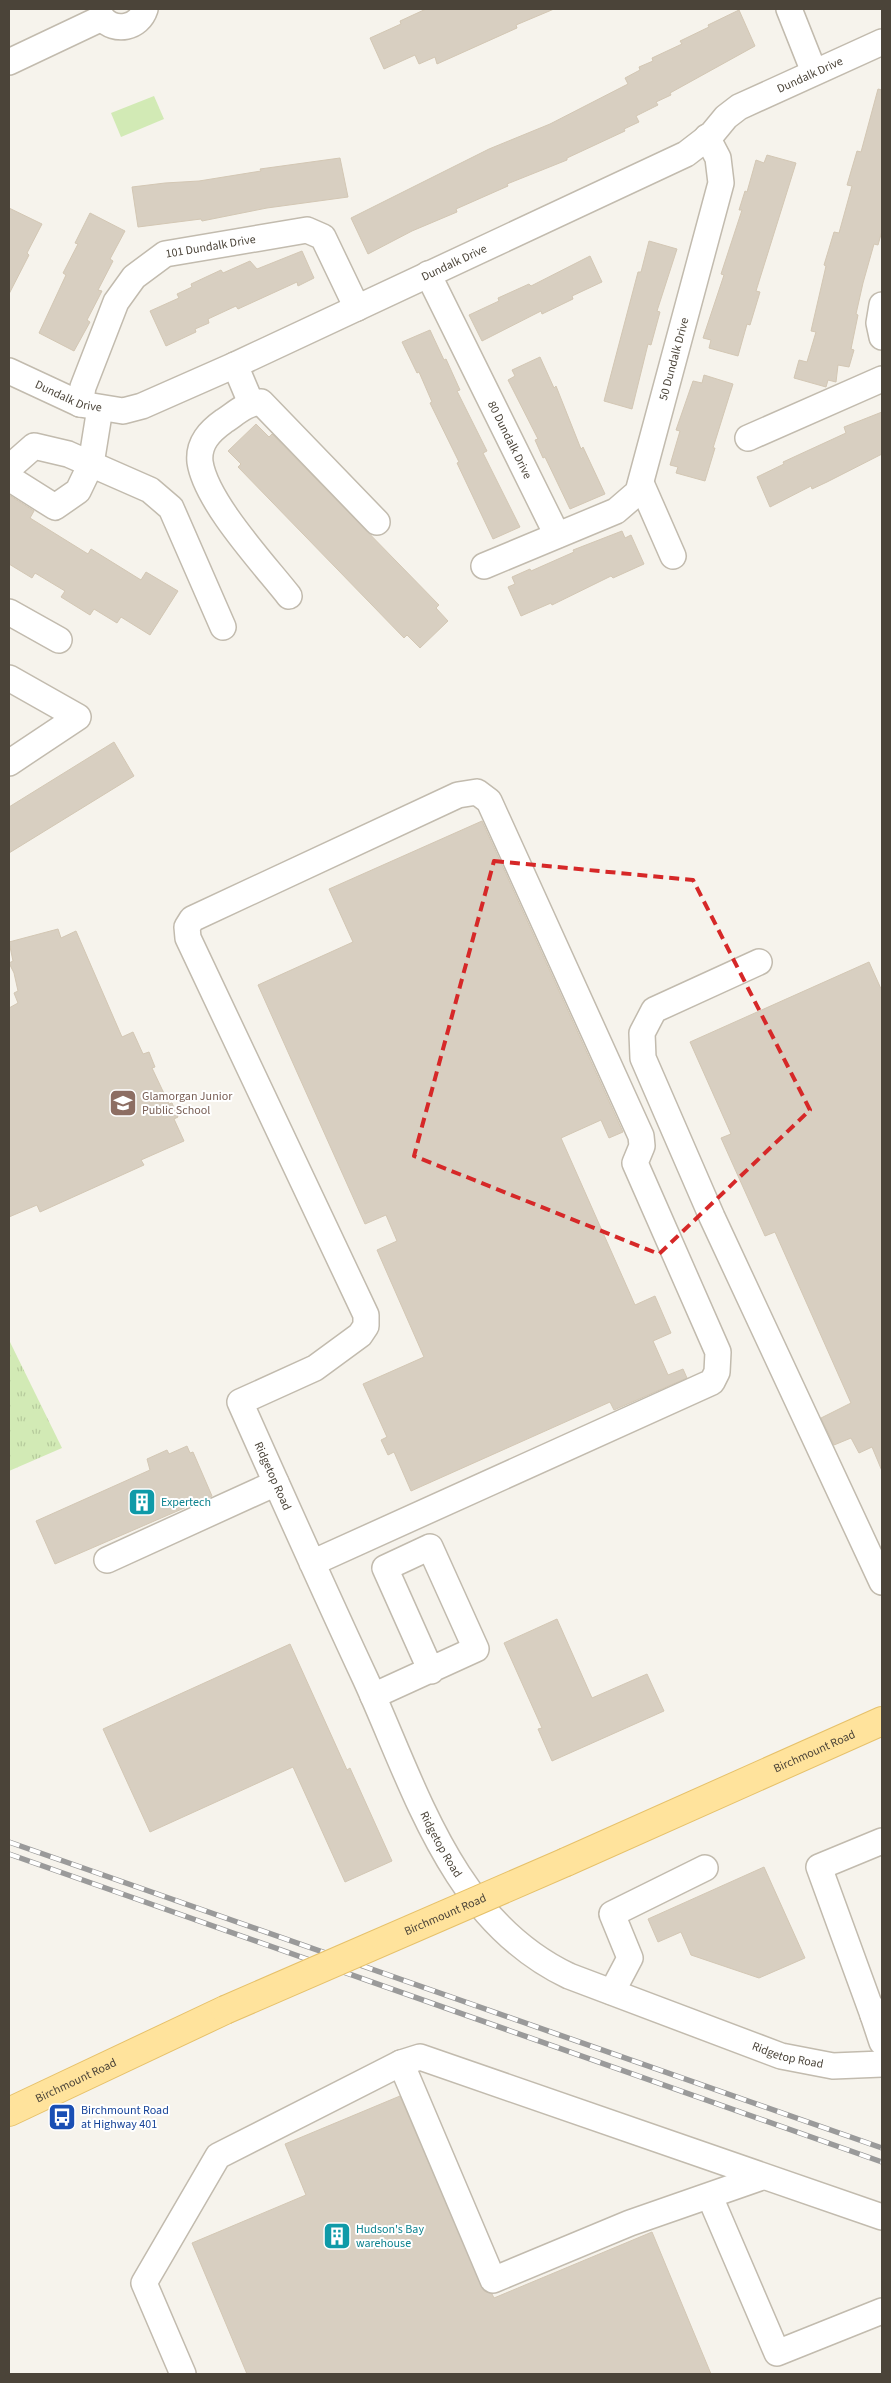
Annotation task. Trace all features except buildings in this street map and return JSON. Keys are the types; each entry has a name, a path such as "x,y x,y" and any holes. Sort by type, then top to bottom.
{"main road":[{"name":"Birchmount Road","path":"9,2112 225,2010 566,1862 882,1721"}],"street":[{"path":"9,62 103,13 108,25 117,28 136,23 143,16 145,9"},
{"path":"789,9 814,72"},
{"name":"Dundalk Drive","path":"9,371 90,406 123,411 142,406 235,365 686,154 707,137 726,116 739,107 882,42"},
{"name":"50 Dundalk Drive","path":"557,535 619,509 638,492 721,183 716,153 707,137"},
{"name":"101 Dundalk Drive","path":"9,478 55,507 78,491 91,464 90,406 83,387 116,302 134,277 164,254 306,230 323,237 357,308"},
{"name":"80 Dundalk Drive","path":"428,274 557,535"},
{"path":"882,305 878,323 882,337"},
{"path":"235,365 252,403"},
{"path":"748,438 882,380"},
{"path":"289,596 211,496 200,461 202,445 210,431 252,403 260,402 377,522"},
{"path":"9,468 34,446 68,454 150,490 171,508 223,627"},
{"path":"640,483 673,556"},
{"path":"484,566 557,535"},
{"path":"9,612 59,640"},
{"path":"9,678 78,718 9,763"},
{"name":"Ridgetop Road","path":"312,1563 712,1382 717,1372 718,1352 635,1163 642,1146 640,1136 489,801 477,792 458,795 192,919 187,927 188,938 366,1315 366,1326 360,1335 315,1368 240,1402 312,1563 373,1696 410,1785 460,1880 502,1931 548,1966 781,2056 833,2066 882,2064"},
{"path":"759,962 654,1010 642,1032 644,1058 712,1217 882,1582"},
{"path":"107,1560 276,1483"},
{"path":"373,1696 431,1670 476,1649 430,1547 385,1568 431,1670"},
{"path":"882,1840 819,1867 877,2013 882,2042"},
{"path":"612,1992 630,1958 612,1914 704,1868"},
{"path":"183,2374 144,2283 218,2156 401,2063 420,2057 762,2177 882,2216"},
{"path":"401,2063 493,2280 630,2223 710,2197 762,2177"},
{"path":"710,2197 777,2353 882,2310"}],"highlighted area":[{"path":"494,861 693,880 810,1110 659,1254 414,1156"}],"green space":[{"path":"154,96 164,119 121,137 111,113"},
{"path":"9,1340 62,1448 9,1471"}],"railway":[{"path":"9,1842 882,2148"},
{"path":"9,1854 882,2162"}],"place":[{"name":"Glamorgan Junior Public School","path":"123,1103"},
{"name":"Expertech","path":"142,1502"},
{"name":"Birchmount Road at Highway 401","path":"62,2117"},
{"name":"Hudson's Bay warehouse","path":"337,2236"}]}
